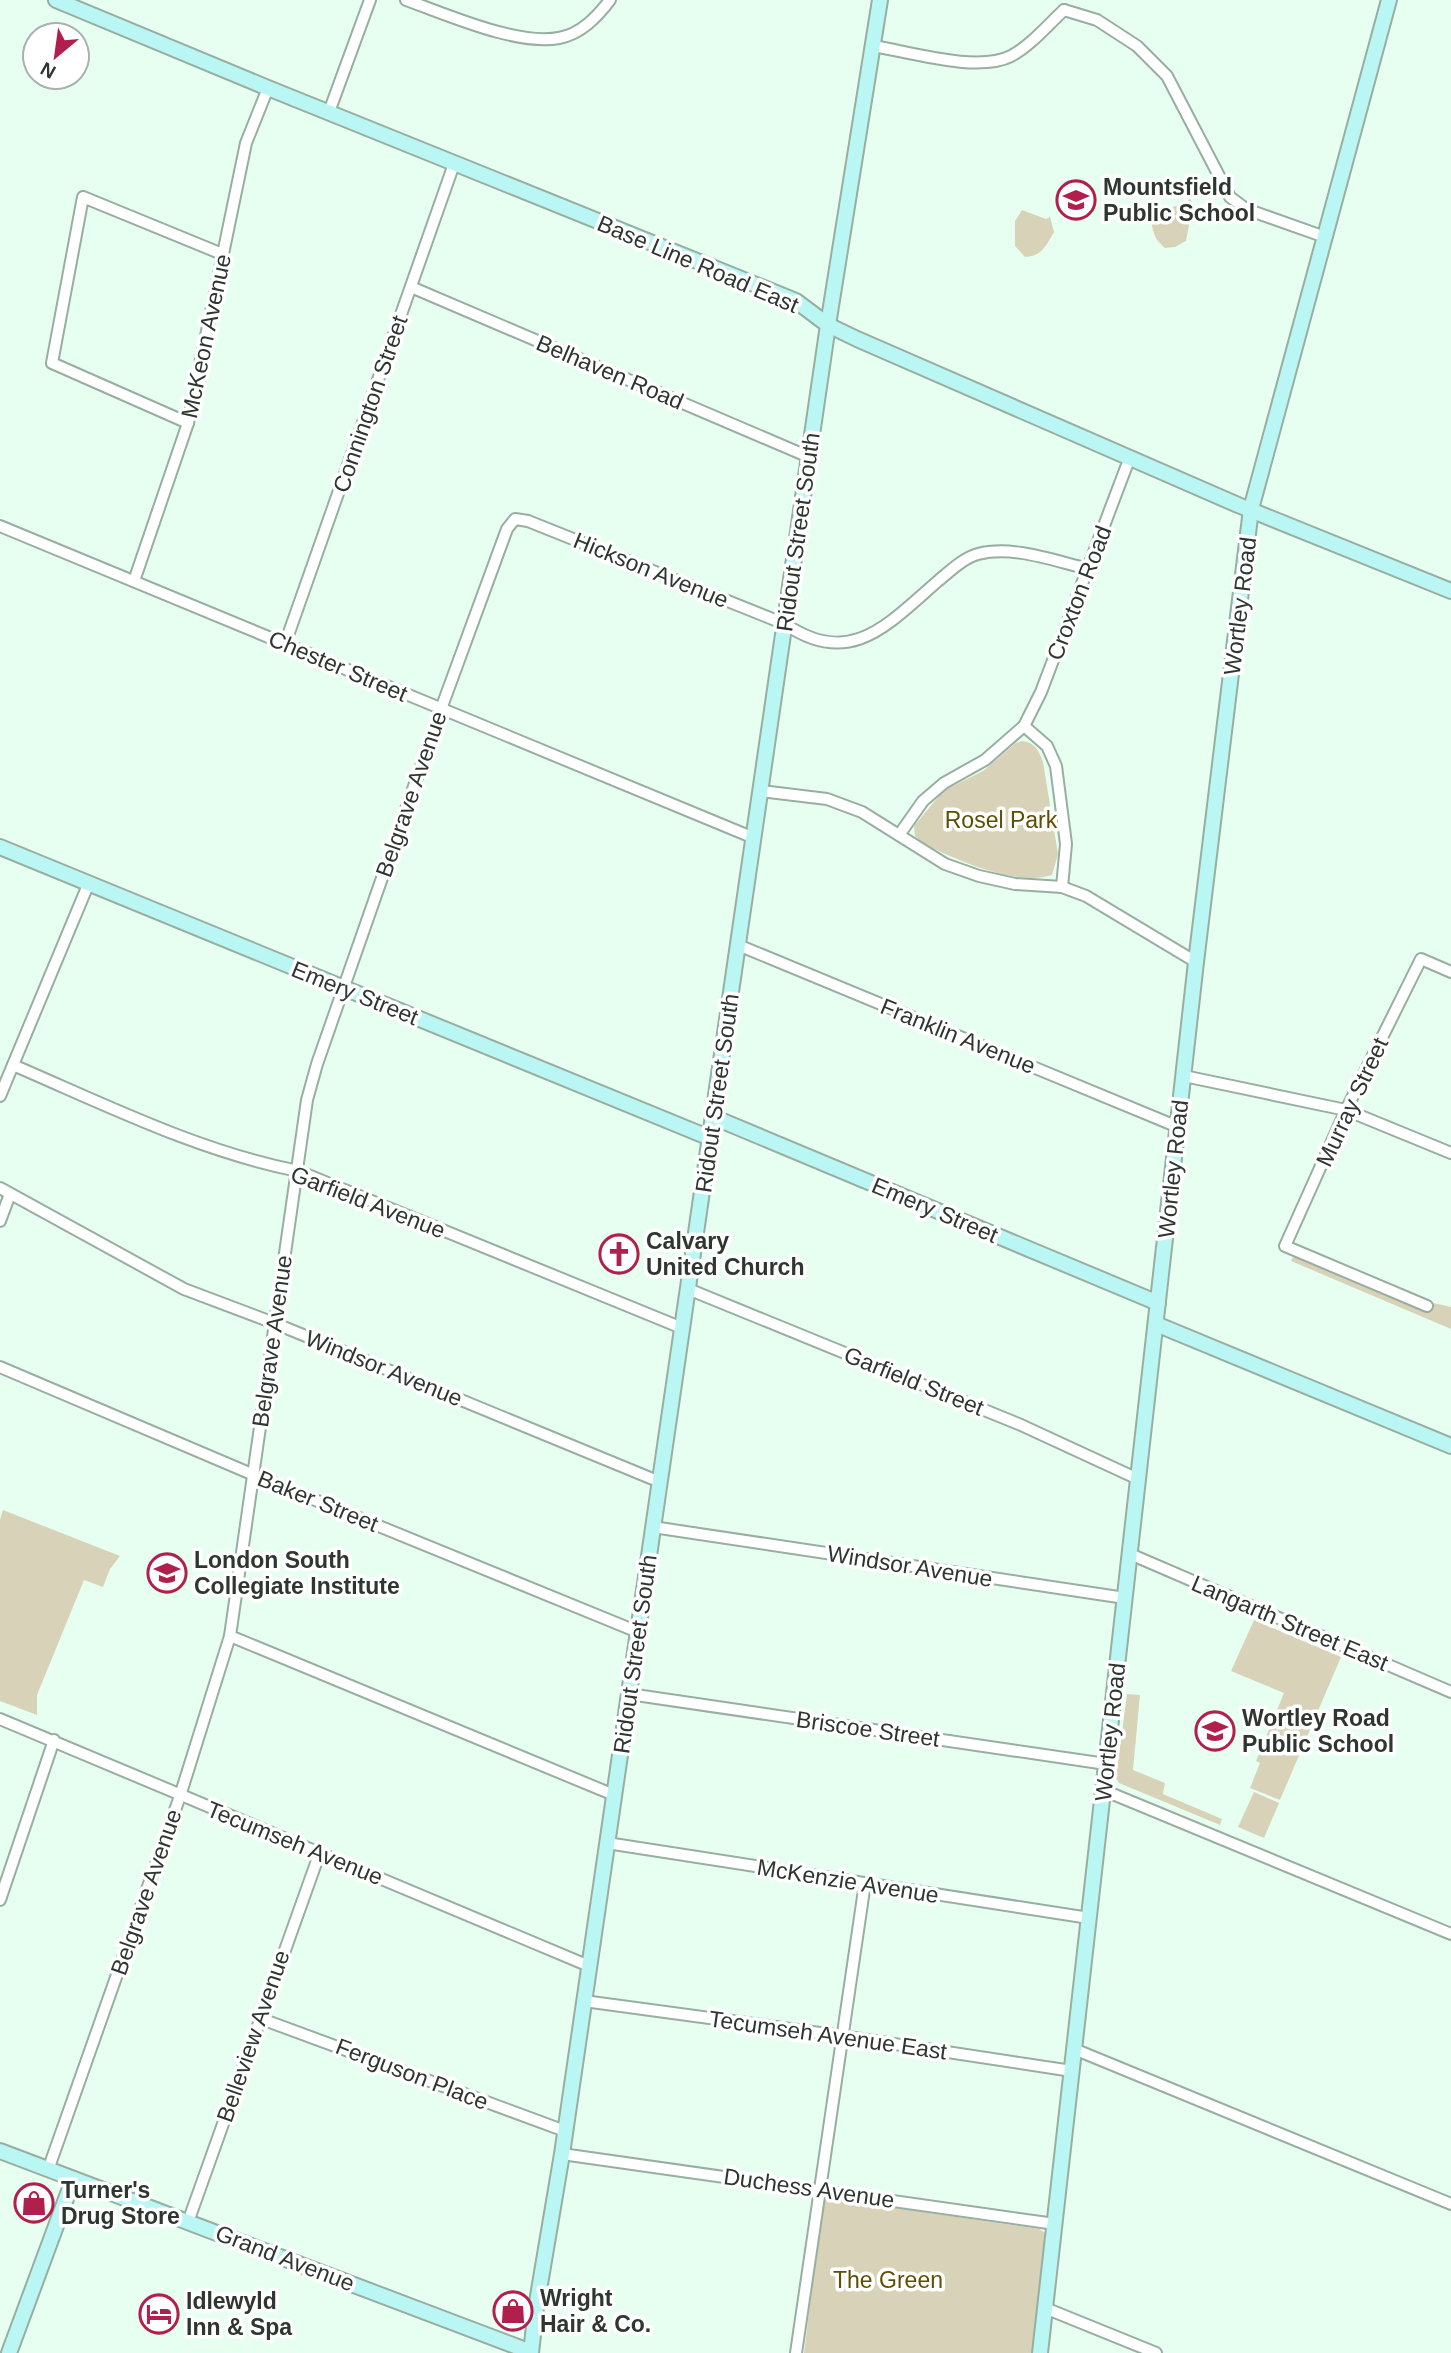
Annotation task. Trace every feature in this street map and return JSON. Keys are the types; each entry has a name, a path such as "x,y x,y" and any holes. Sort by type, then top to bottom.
{"street":[{"name":"Base Line Road East","path":"56,0 796,301 828,324 857,339 1251,509 1451,591"},
{"path":"329,112 370,0"},
{"path":"406,0 511,36 546,39 558,38 586,26 610,0"},
{"name":"Ridout Street South","path":"531,2352 828,324 880,0"},
{"name":"Wortley Road","path":"1040,2353 1196,962 1251,509 1389,0"},
{"path":"873,46 973,64 997,62 1014,55 1063,5 1097,20 1137,46 1167,76 1230,197 1246,209 1325,237"},
{"name":"McKeon Avenue","path":"134,581 188,423 246,143 268,88"},
{"name":"Connington Street","path":"285,644 454,164"},
{"path":"188,423 52,363 83,197 222,254"},
{"name":"Belhaven Road","path":"411,287 809,457"},
{"name":"Croxton Road","path":"899,835 923,801 944,783 985,760 1024,726 1041,692 1130,457"},
{"name":"Hickson Avenue","path":"515,519 528,521 785,624 803,636 820,642 848,642 879,631 954,567 976,555 1001,552 1033,555 1089,569"},
{"name":"Belgrave Avenue","path":"48,2170 180,1796 230,1636 307,1100 343,988 441,709 507,529 515,519"},
{"name":"Chester Street","path":"0,526 754,838"},
{"path":"1024,726 1047,746 1056,766 1066,844 1062,887"},
{"path":"761,791 827,799 862,812 945,864 979,876 1015,884 1062,887 1086,896 1196,962"},
{"name":"Emery Street","path":"0,848 710,1138"},
{"path":"0,1096 88,885"},
{"name":"Franklin Avenue","path":"738,946 1178,1127"},
{"name":"Murray Street","path":"1427,1307 1285,1246 1346,1110 1421,959 1451,972"},
{"name":"Garfield Avenue","path":"13,1065 204,1147 298,1171 682,1328"},
{"path":"1184,1076 1346,1110 1451,1153"},
{"name":"Emery Street","path":"713,1117 1158,1303"},
{"path":"0,1221 5,1191"},
{"name":"Windsor Avenue","path":"5,1191 184,1289 274,1323 660,1482"},
{"name":"Garfield Street","path":"688,1289 1021,1425 1138,1479"},
{"path":"1156,1324 1451,1446"},
{"name":"Baker Street","path":"0,1367 254,1475 638,1632"},
{"name":"Windsor Avenue","path":"653,1527 1125,1598"},
{"name":"Langarth Street East","path":"1130,1554 1451,1692"},
{"path":"230,1636 614,1795"},
{"name":"Briscoe Street","path":"629,1694 1106,1764"},
{"name":"Tecumseh Avenue","path":"0,1719 589,1966"},
{"path":"0,1900 54,1741"},
{"path":"1103,1790 1451,1934"},
{"name":"McKenzie Avenue","path":"607,1843 1089,1918"},
{"name":"Belleview Avenue","path":"188,2222 320,1852"},
{"path":"796,2353 865,1884"},
{"name":"Tecumseh Avenue East","path":"584,2001 1072,2071"},
{"name":"Ferguson Place","path":"259,2018 565,2131"},
{"path":"1074,2049 1451,2204"},
{"name":"Grand Avenue","path":"0,2151 531,2352"},
{"name":"Duchess Avenue","path":"562,2154 1055,2224"},
{"path":"12,2352 73,2180"},
{"path":"1045,2308 1156,2353"}],"green space":[{"path":"1190,199 1199,210 1190,220 1186,241 1175,247 1165,248 1154,233 1154,216"},
{"path":"1022,210 1046,219 1050,217 1054,232 1040,252 1025,257 1015,246 1015,221"},
{"name":"Rosel Park","path":"1022,741 1036,748 1043,762 1058,854 1052,875 1021,877 986,870 922,843 915,836 914,826 939,796 983,771"},
{"path":"1299,1245 1429,1302 1451,1307 1451,1329 1291,1261"},
{"path":"3,1510 120,1556 110,1569 103,1587 84,1580 37,1695 37,1715 0,1701 0,1520"},
{"path":"1254,1620 1341,1657 1280,1800 1250,1788 1260,1763 1256,1761 1284,1693 1231,1671"},
{"path":"1127,1694 1140,1695 1133,1770 1165,1783 1163,1794 1222,1819 1220,1825 1119,1783 1116,1778"},
{"path":"1254,1792 1279,1803 1264,1838 1238,1827"},
{"name":"The Green","path":"829,2198 1039,2229 1045,2233 1032,2353 804,2353 822,2208 824,2201"}],"place":[{"name":"Mountsfield Public School","path":"1076,200"},
{"name":"Calvary United Church","path":"619,1254"},
{"name":"London South Collegiate Institute","path":"167,1573"},
{"name":"Wortley Road Public School","path":"1215,1731"},
{"name":"Turner's Drug Store","path":"34,2203"},
{"name":"Wright Hair & Co.","path":"513,2311"},
{"name":"Idlewyld Inn & Spa","path":"159,2314"}]}
